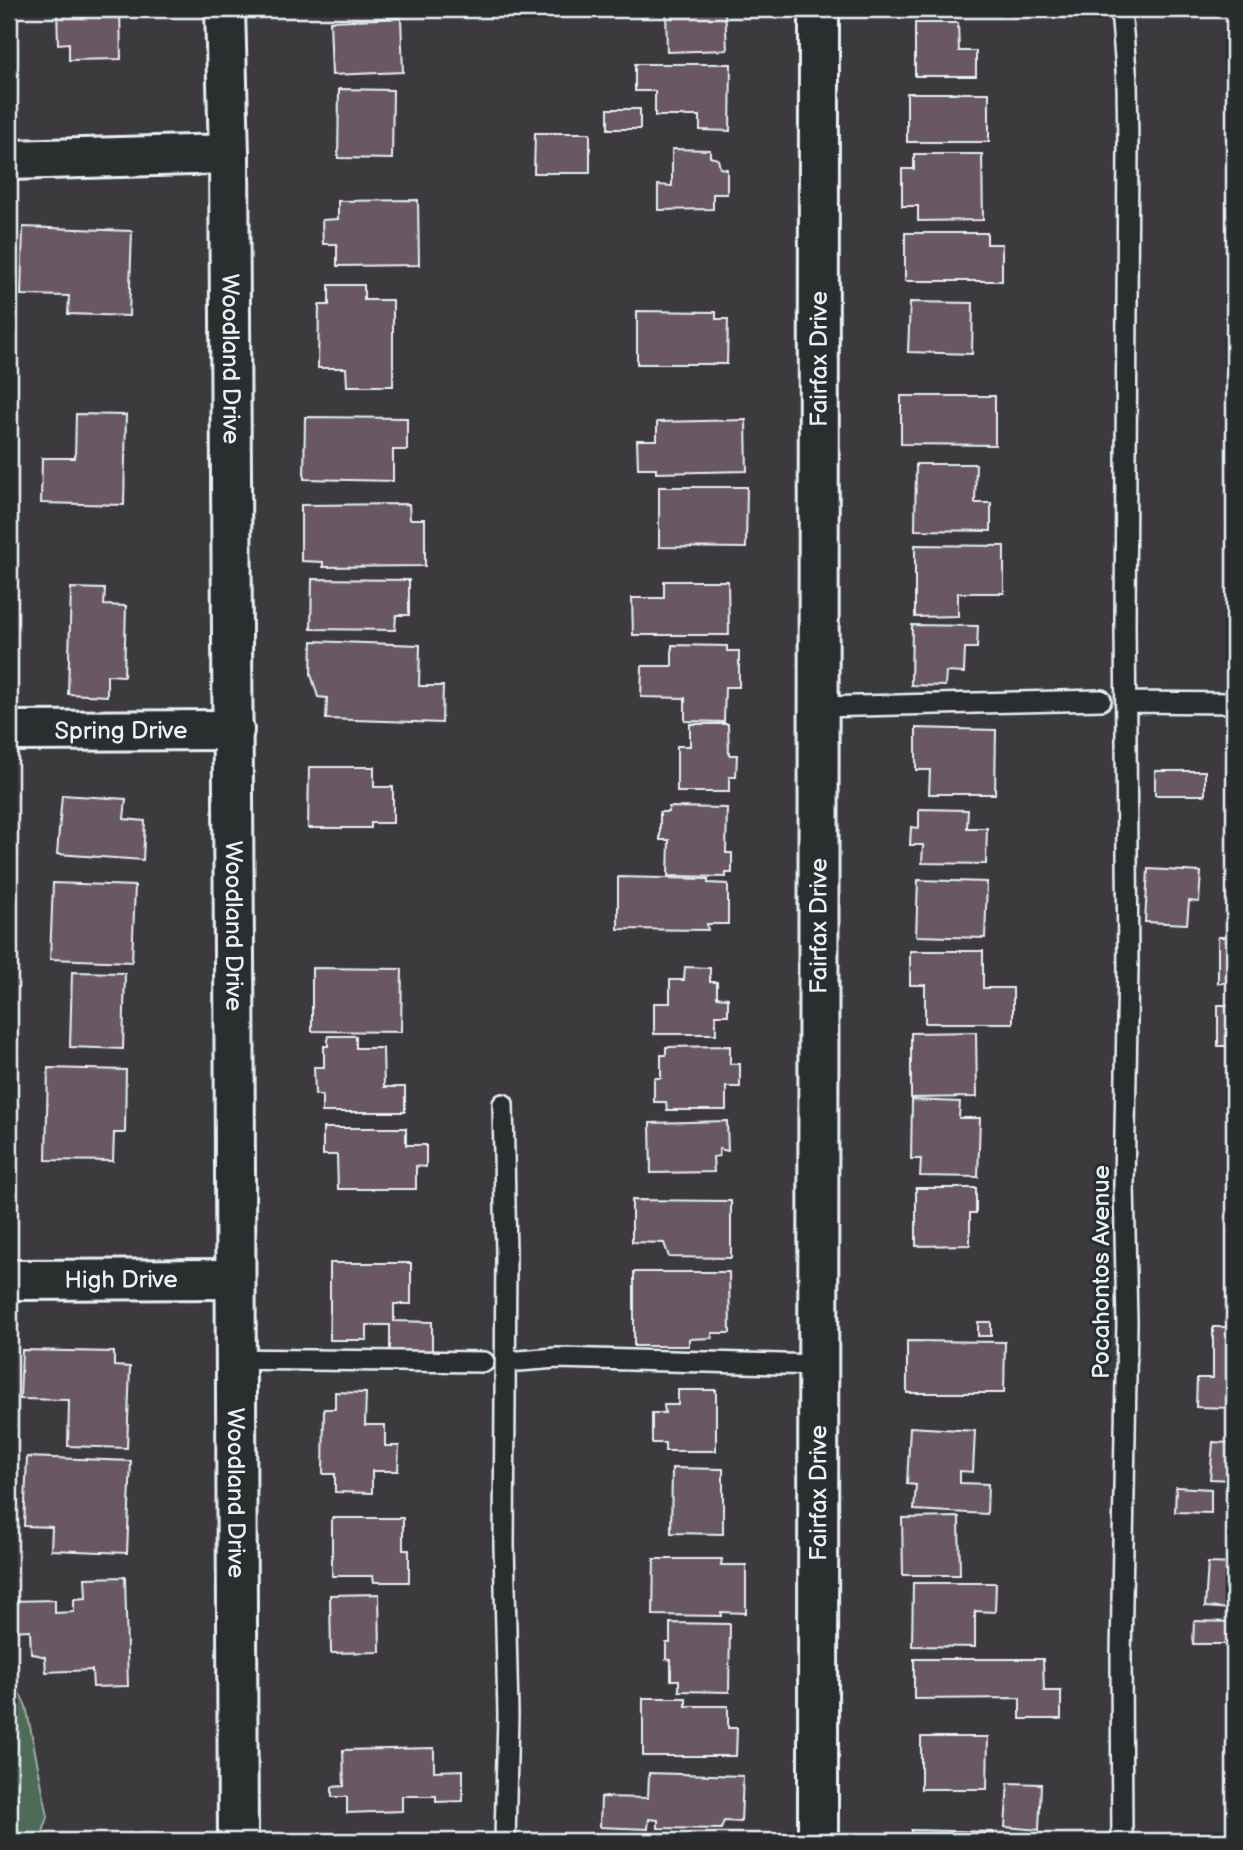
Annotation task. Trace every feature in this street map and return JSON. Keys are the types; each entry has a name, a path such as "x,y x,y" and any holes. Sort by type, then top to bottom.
{"street":[{"name":"Woodland Drive","path":"225,9 229,154 234,730 238,1841"},
{"name":"Fairfax Drive","path":"818,1841 819,9"},
{"path":"9,160 229,154"},
{"name":"Spring Drive","path":"9,731 234,730"},
{"name":"High Drive","path":"9,1280 234,1279"}],"lane":[{"name":"Pocahontos Avenue","path":"1121,9 1127,82 1125,815 1128,965 1124,1185 1127,1322 1121,1657 1122,1841"},
{"path":"819,707 1101,700"},
{"path":"1126,702 1234,703"},
{"path":"503,1104 507,1362 504,1545 508,1714 505,1841"},
{"path":"507,1362 556,1358 818,1365"},
{"path":"235,1359 484,1362"}],"green space":[{"path":"9,1672 26,1706 48,1817 40,1841 9,1841"}],"building":[{"path":"57,9 120,9 121,59 69,60 69,43 58,44"},
{"path":"666,9 725,9 727,50 667,52"},
{"path":"401,18 403,72 332,75 330,21"},
{"path":"915,23 958,23 959,51 976,51 976,76 915,76"},
{"path":"635,64 731,64 730,131 700,130 700,116 655,116 655,91 635,91"},
{"path":"339,89 393,90 392,159 338,158"},
{"path":"907,93 989,93 989,142 907,142"},
{"path":"608,109 640,109 640,129 608,129"},
{"path":"535,133 590,133 590,173 534,173"},
{"path":"672,149 710,150 710,157 718,159 720,168 727,169 727,194 713,194 713,209 658,210 658,185 672,186"},
{"path":"914,154 982,154 983,220 918,221 918,206 902,206 902,169 914,169"},
{"path":"418,200 419,265 337,266 337,244 323,244 322,220 338,219 338,201"},
{"path":"23,227 132,231 129,316 68,314 69,296 21,295"},
{"path":"905,233 987,233 987,244 1002,244 1002,281 905,281"},
{"path":"329,285 364,285 364,300 393,300 393,386 347,386 346,368 318,368 319,305 329,305"},
{"path":"910,302 973,303 972,354 908,352"},
{"path":"637,311 716,312 716,319 728,319 727,364 637,364"},
{"path":"901,396 995,396 995,445 901,444"},
{"path":"76,414 126,415 124,505 41,503 42,458 75,458"},
{"path":"305,417 407,418 407,450 393,450 393,481 304,479"},
{"path":"746,420 747,471 656,473 656,468 638,468 637,440 657,440 657,422"},
{"path":"916,464 976,464 975,503 991,503 991,531 915,530"},
{"path":"659,487 747,487 746,548 659,547"},
{"path":"409,504 410,519 425,519 425,566 323,567 323,562 301,561 301,505"},
{"path":"915,545 1004,546 1004,593 958,593 958,616 915,617"},
{"path":"312,579 409,580 409,615 396,615 395,630 311,629"},
{"path":"664,581 728,581 729,635 633,635 632,598 664,598"},
{"path":"71,588 105,589 104,605 126,606 124,676 107,675 107,696 68,694"},
{"path":"912,625 978,626 977,648 965,648 964,673 946,672 945,686 911,685"},
{"path":"312,641 420,645 419,686 443,686 442,723 326,719 327,698 318,697 311,674"},
{"path":"672,645 727,646 727,651 739,651 739,687 725,687 724,722 685,721 685,698 641,697 642,666 672,666"},
{"path":"690,724 728,724 729,755 737,755 736,777 729,777 729,792 677,792 677,746 690,746"},
{"path":"916,728 996,730 995,794 929,794 930,770 916,770"},
{"path":"309,767 374,767 374,787 393,787 393,823 371,823 371,828 308,828"},
{"path":"1155,771 1205,771 1205,795 1155,795"},
{"path":"62,795 126,799 124,819 145,821 143,860 57,854"},
{"path":"669,807 727,808 726,853 732,853 732,873 726,873 726,877 668,876 669,840 660,840 660,812 668,812"},
{"path":"919,809 968,810 967,828 987,828 986,864 922,863 923,845 910,845 911,827 919,828"},
{"path":"1234,814 1234,860 1232,860"},
{"path":"1148,869 1201,872 1199,902 1189,901 1187,924 1145,922"},
{"path":"618,877 708,879 708,883 728,884 728,924 707,924 708,930 618,929"},
{"path":"918,880 987,882 985,938 916,936"},
{"path":"53,883 135,886 132,962 50,959"},
{"path":"1218,937 1234,937 1234,983 1218,983"},
{"path":"910,951 983,951 983,988 1013,988 1013,1023 925,1023 925,985 910,985"},
{"path":"685,967 710,968 710,982 717,982 717,997 728,998 728,1015 716,1015 716,1034 654,1034 654,1003 670,1003 670,980 684,980"},
{"path":"312,968 402,969 401,1032 312,1031"},
{"path":"72,972 125,973 123,1049 70,1047"},
{"path":"1218,1005 1234,1005 1234,1046 1218,1046"},
{"path":"976,1032 977,1097 911,1098 911,1033"},
{"path":"328,1036 356,1036 356,1048 383,1048 384,1087 405,1087 405,1112 322,1112 322,1096 315,1094 314,1067 324,1067 324,1046 328,1046"},
{"path":"730,1046 730,1064 740,1064 740,1087 726,1087 726,1110 667,1110 666,1102 654,1102 654,1078 661,1078 661,1055 666,1055 666,1047"},
{"path":"48,1068 126,1070 125,1133 114,1133 113,1161 46,1160"},
{"path":"912,1100 960,1102 959,1118 980,1118 978,1177 920,1176 921,1159 911,1159"},
{"path":"727,1121 728,1151 719,1149 719,1156 713,1157 714,1172 651,1173 650,1123"},
{"path":"323,1128 406,1128 406,1145 426,1145 426,1167 416,1166 416,1189 338,1189 337,1155 323,1155"},
{"path":"916,1188 976,1188 976,1213 970,1213 970,1245 916,1246"},
{"path":"632,1200 731,1201 731,1258 669,1257 664,1243 632,1242"},
{"path":"1230,1254 1234,1254 1234,1304 1230,1304"},
{"path":"330,1263 411,1263 411,1304 394,1304 394,1321 432,1322 432,1355 390,1356 390,1325 367,1325 367,1340 330,1340"},
{"path":"634,1272 729,1272 730,1333 712,1333 712,1338 689,1339 689,1346 634,1346"},
{"path":"978,1322 991,1322 991,1336 978,1336"},
{"path":"1213,1327 1234,1327 1234,1408 1196,1407 1197,1378 1213,1378"},
{"path":"907,1341 1005,1342 1004,1393 907,1393"},
{"path":"22,1350 114,1352 114,1366 130,1367 127,1448 68,1446 69,1400 20,1399"},
{"path":"678,1390 716,1390 716,1451 665,1451 665,1443 652,1443 652,1413 665,1413 664,1405 678,1405"},
{"path":"335,1392 366,1393 365,1425 385,1425 385,1446 399,1446 398,1471 372,1471 372,1493 335,1492 335,1474 323,1474 324,1409 335,1409"},
{"path":"910,1427 975,1431 973,1472 960,1471 960,1483 988,1484 987,1514 914,1510 916,1485 907,1484"},
{"path":"1231,1431 1234,1431 1234,1480 1210,1479 1213,1442 1231,1443"},
{"path":"27,1457 131,1461 127,1553 51,1550 52,1527 24,1526"},
{"path":"672,1468 723,1469 723,1534 671,1533"},
{"path":"1176,1487 1211,1489 1211,1513 1175,1512"},
{"path":"959,1517 960,1575 903,1575 902,1518"},
{"path":"332,1518 403,1518 403,1550 409,1550 409,1582 374,1582 373,1576 332,1576"},
{"path":"654,1559 722,1559 721,1565 746,1565 746,1613 721,1612 721,1616 653,1615"},
{"path":"1208,1563 1234,1564 1234,1613 1231,1613 1231,1609 1205,1607"},
{"path":"125,1577 128,1686 93,1687 92,1670 46,1672 45,1657 31,1653 30,1630 9,1631 9,1601 55,1600 55,1613 74,1612 74,1599 86,1598 85,1578"},
{"path":"913,1583 996,1583 995,1612 975,1611 975,1647 912,1646"},
{"path":"379,1594 380,1652 331,1653 330,1595"},
{"path":"1194,1621 1234,1622 1234,1644 1193,1644"},
{"path":"670,1623 730,1624 729,1692 679,1691 679,1680 671,1680 671,1660 666,1659 666,1643 670,1643"},
{"path":"914,1659 1043,1659 1044,1691 1061,1691 1061,1719 1020,1719 1020,1698 914,1699"},
{"path":"643,1698 686,1698 686,1706 728,1706 728,1728 737,1728 736,1756 643,1756"},
{"path":"921,1737 988,1737 987,1789 921,1789"},
{"path":"434,1748 434,1771 463,1770 463,1801 436,1802 436,1796 402,1796 402,1811 347,1813 347,1797 332,1797 332,1787 344,1786 343,1750"},
{"path":"649,1773 743,1776 741,1822 724,1821 721,1829 658,1828 658,1820 649,1819 648,1829 600,1827 601,1797 648,1798"},
{"path":"1008,1783 1041,1784 1039,1830 1005,1827"},
{"path":"911,1830 993,1832 993,1841 911,1841"}]}
